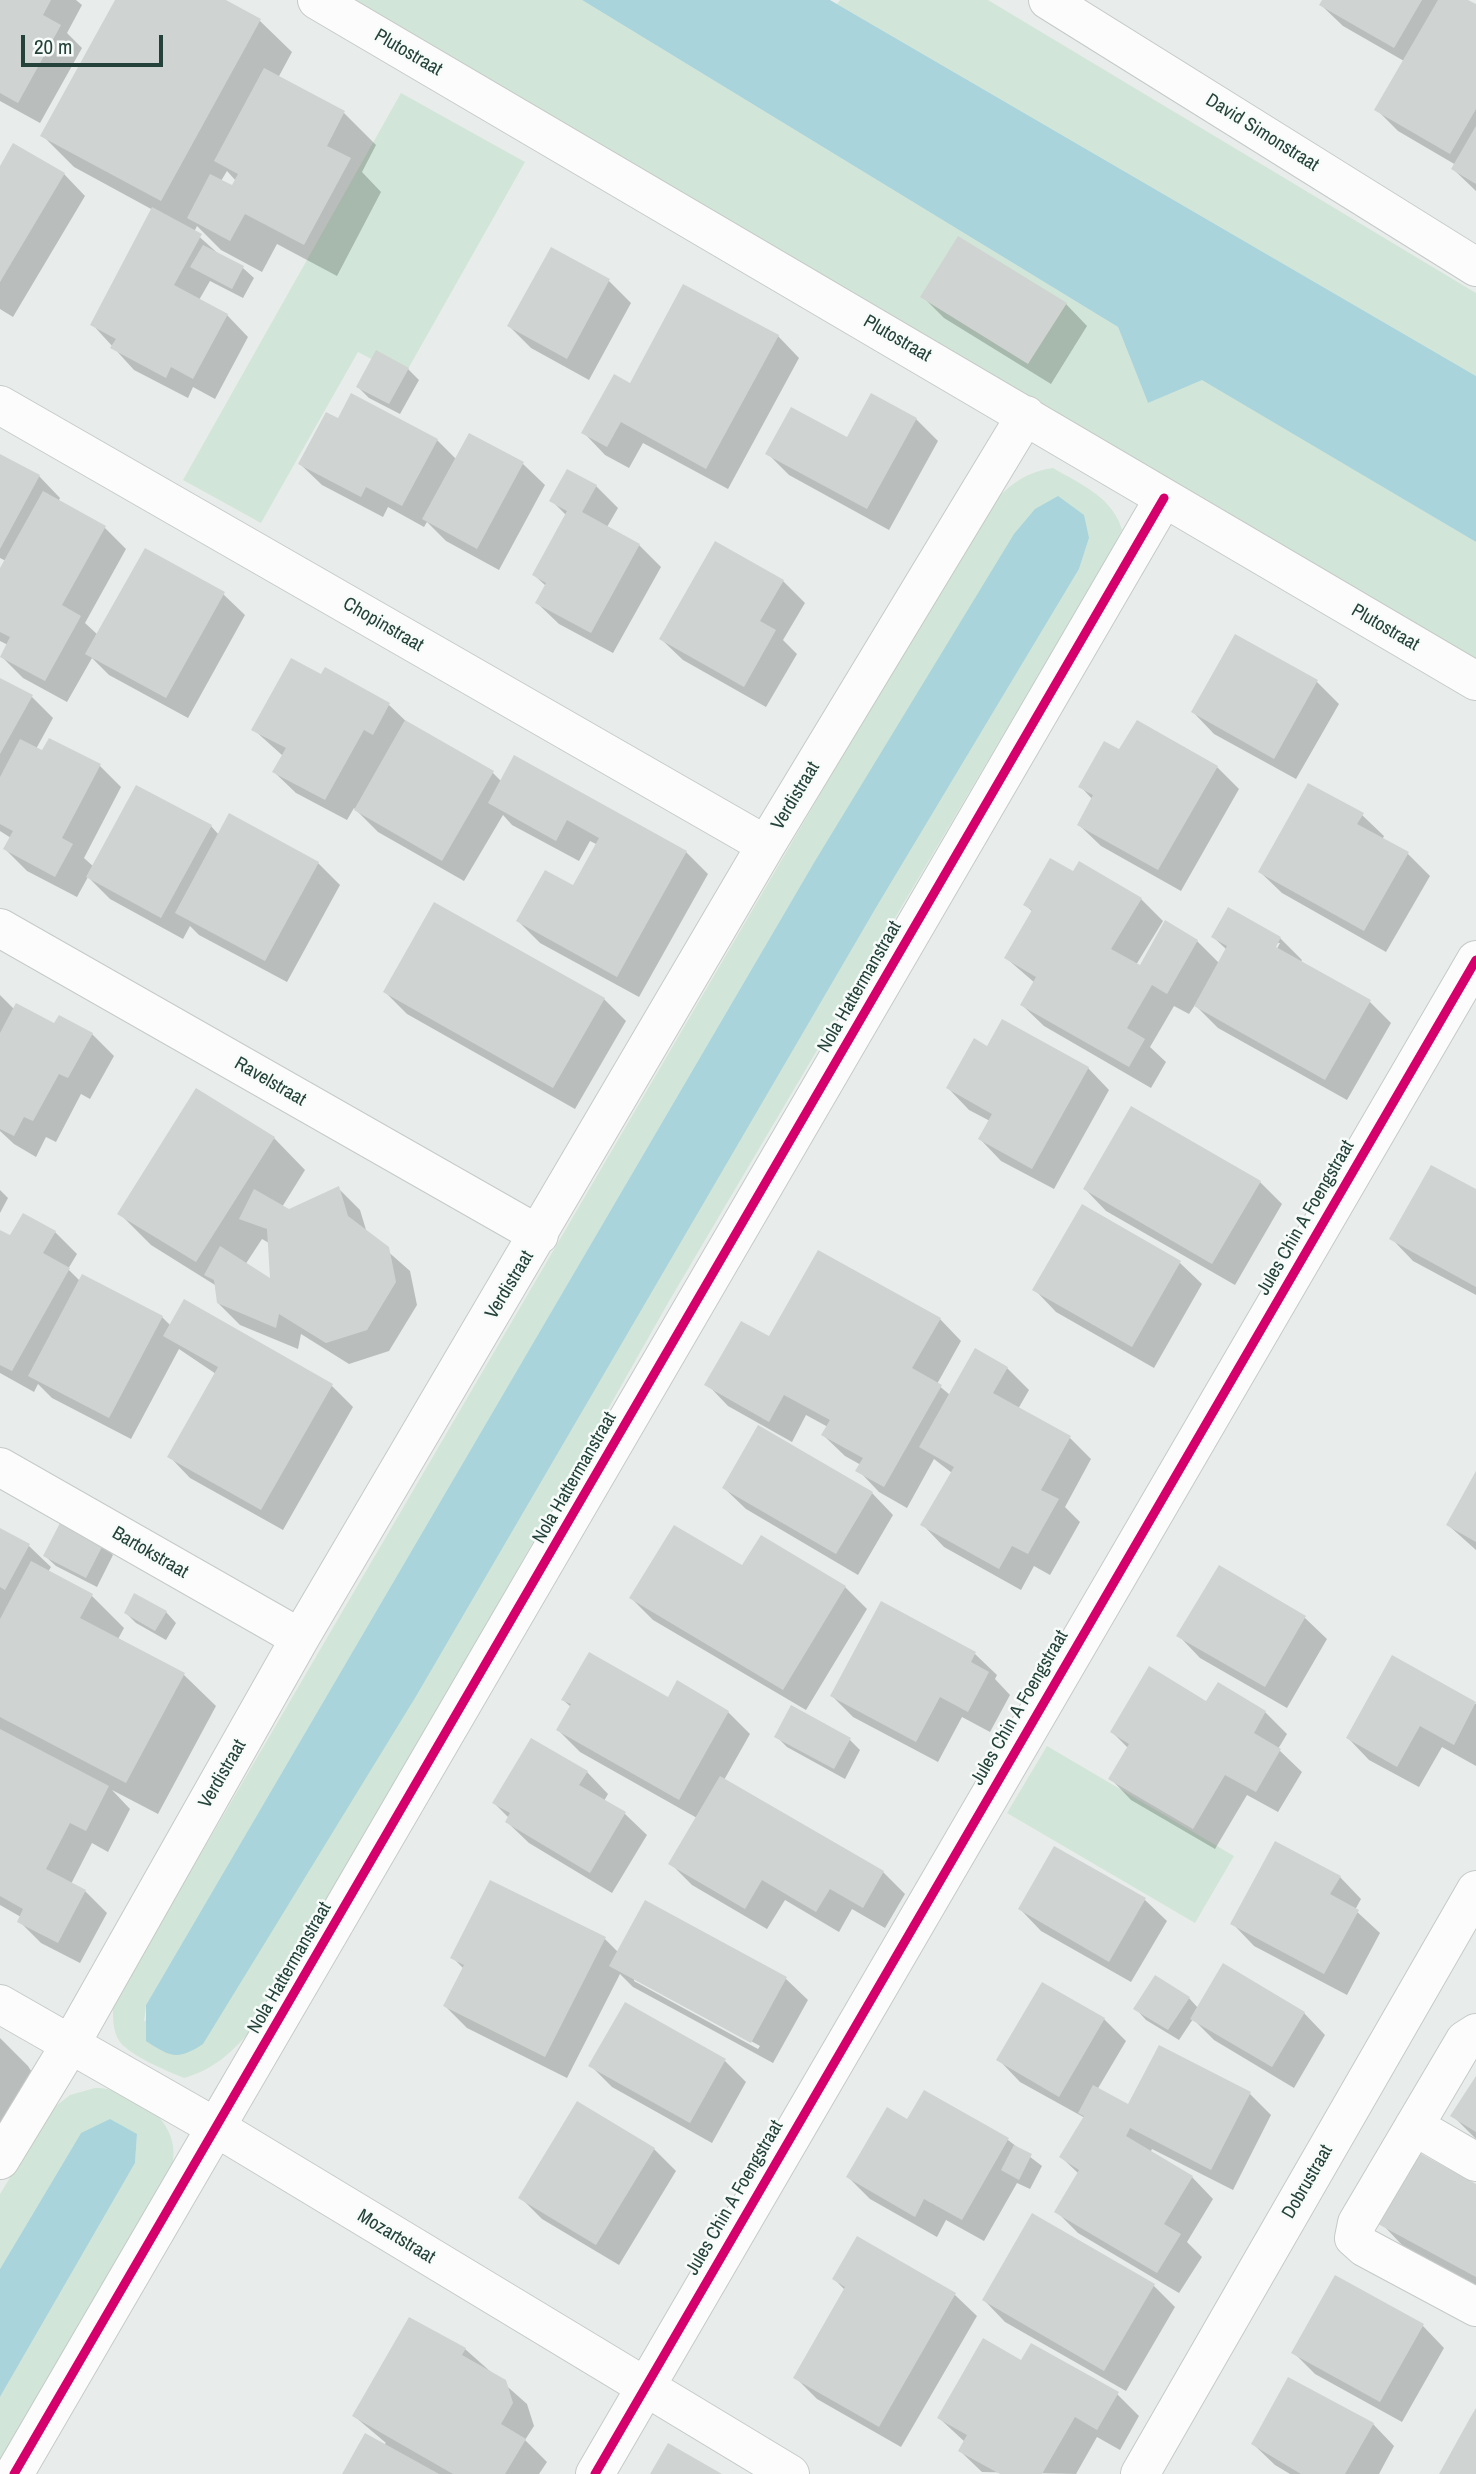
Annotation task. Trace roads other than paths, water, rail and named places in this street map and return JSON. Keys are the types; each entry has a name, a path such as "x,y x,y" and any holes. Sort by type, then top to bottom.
{"street":[{"name":"Plutostraat","path":"317,0 1476,681"},
{"name":"David Simonstraat","path":"1048,0 1476,267"},
{"name":"Chopinstraat","path":"0,405 766,845"},
{"name":"Verdistraat","path":"0,2160 69,2045 300,1638 539,1236 766,845 1026,415"},
{"name":"Nola Hattermanstraat","path":"14,2474 218,2128 1164,498"},
{"name":"Ravelstraat","path":"0,928 539,1236"},
{"name":"Jules Chin A Foengstraat","path":"595,2474 1476,960"},
{"name":"Bartokstraat","path":"0,1467 300,1638"},
{"name":"Dobrustraat","path":"1140,2474 1476,1891"},
{"name":"Mozartstraat","path":"0,2004 218,2128 645,2389 790,2474"},
{"path":"1476,2033 1465,2040 1357,2223 1354,2238 1364,2247 1476,2307"},
{"path":"1414,2126 1476,2162"}],"water":[{"path":"582,0 830,0 1476,376 1476,542 1202,380 1148,403 1118,327"},
{"path":"1058,496 1084,515 1089,538 1079,569 877,906 418,1693 203,2044 187,2053 174,2055 146,2041 146,2005 812,866 1014,534 1035,509"},
{"path":"110,2119 137,2134 135,2163 0,2397 0,2269 81,2133"}]}
